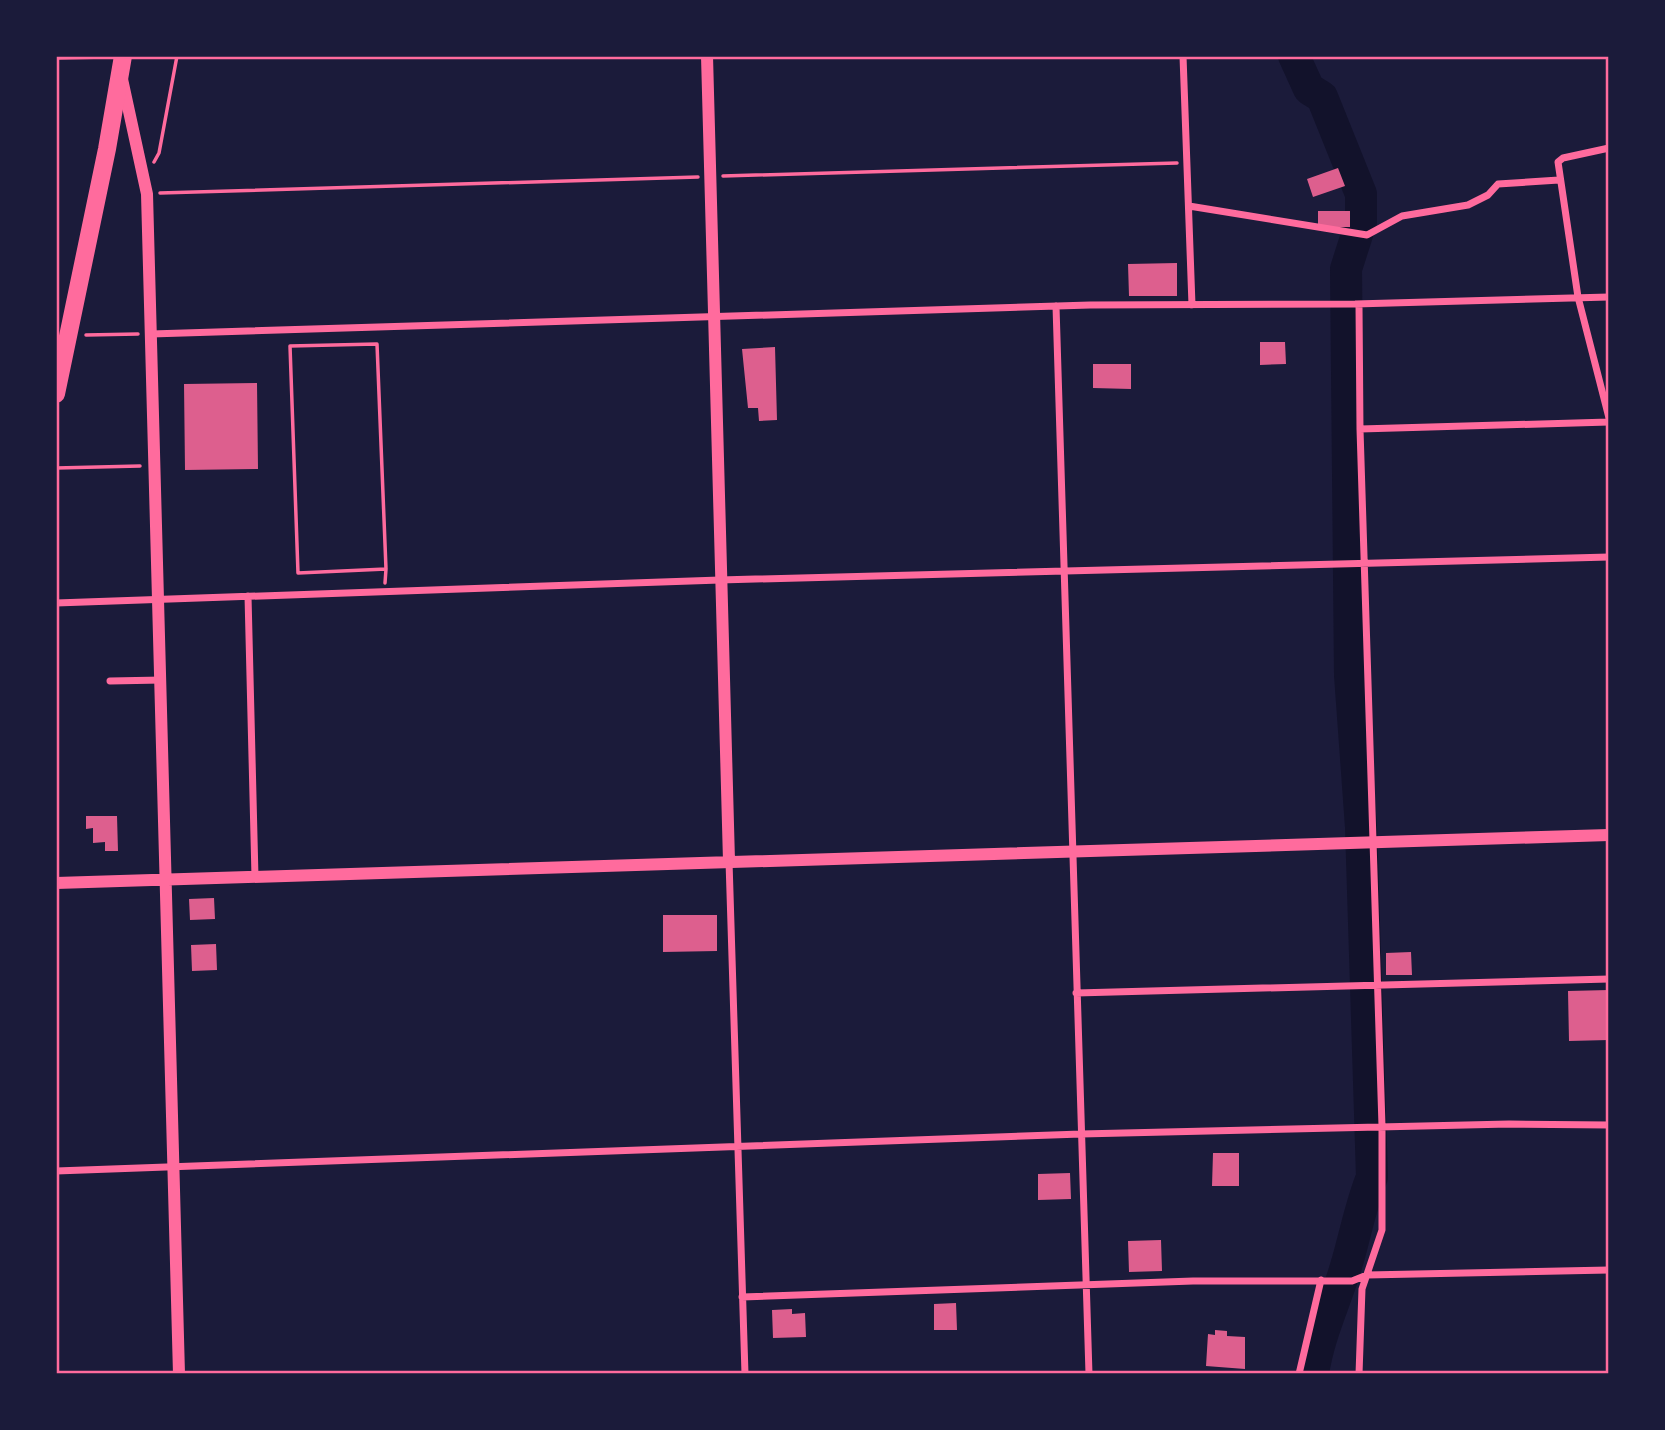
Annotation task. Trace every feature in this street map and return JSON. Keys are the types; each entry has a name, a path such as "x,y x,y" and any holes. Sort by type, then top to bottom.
{"highway":[{"path":"56,394 107,149 123,56"}],"street":[{"path":"131,56 116,56 147,194 179,1374"},
{"path":"707,56 720,580 745,1374"},
{"path":"1184,56 1192,304"},
{"path":"1360,429 1609,420 1578,297 1558,162 1563,158 1609,148"},
{"path":"1189,206 1367,235 1402,216 1468,205 1488,195 1498,184 1559,180"},
{"path":"151,334 1056,306 1357,304 1609,297"},
{"path":"1357,304 1382,1126 1382,1230 1362,1289 1359,1374"},
{"path":"1056,306 1089,1374"},
{"path":"56,603 720,580 1609,557"},
{"path":"248,596 255,877"},
{"path":"110,681 162,680"},
{"path":"56,883 1609,835"},
{"path":"1076,993 1609,979"},
{"path":"56,1171 1081,1134 1382,1126 1609,1125"},
{"path":"742,1297 1352,1281 1367,1275 1609,1270"},
{"path":"1299,1374 1321,1280"}],"path":[{"path":"56,58 116,56"},
{"path":"144,178 159,153 177,56"},
{"path":"147,194 1187,162"},
{"path":"83,335 151,334"},
{"path":"385,592 386,569 377,344 290,346 298,573 386,569"},
{"path":"56,468 156,465"}],"building":[{"path":"1338,168 1345,186 1313,197 1307,179"},
{"path":"1318,211 1350,211 1350,227 1318,227"},
{"path":"1177,263 1177,296 1129,296 1128,264"},
{"path":"1260,342 1285,342 1286,364 1260,365"},
{"path":"775,347 777,420 759,421 758,408 748,408 742,349"},
{"path":"1093,364 1131,364 1131,389 1093,388"},
{"path":"257,383 258,469 185,470 184,384"},
{"path":"86,816 117,816 118,851 105,851 105,842 93,843 93,828 86,829"},
{"path":"214,898 215,919 190,920 189,899"},
{"path":"663,915 717,915 717,951 663,952"},
{"path":"216,944 217,970 192,971 191,945"},
{"path":"1411,952 1412,975 1386,975 1386,953"},
{"path":"1609,990 1609,1040 1569,1041 1568,991"},
{"path":"1213,1153 1239,1153 1239,1186 1212,1186"},
{"path":"1070,1173 1071,1199 1038,1200 1038,1174"},
{"path":"1161,1240 1162,1271 1129,1272 1128,1241"},
{"path":"956,1303 957,1330 934,1330 934,1304"},
{"path":"792,1309 792,1314 805,1313 806,1337 773,1338 772,1310"},
{"path":"1215,1330 1227,1331 1227,1336 1245,1337 1245,1369 1206,1366 1208,1334 1215,1335"}],"waterway":[{"path":"1294,56 1309,89 1322,97 1361,194 1361,222 1346,269 1350,675 1361,827 1372,1177 1322,1336 1313,1374"}]}
